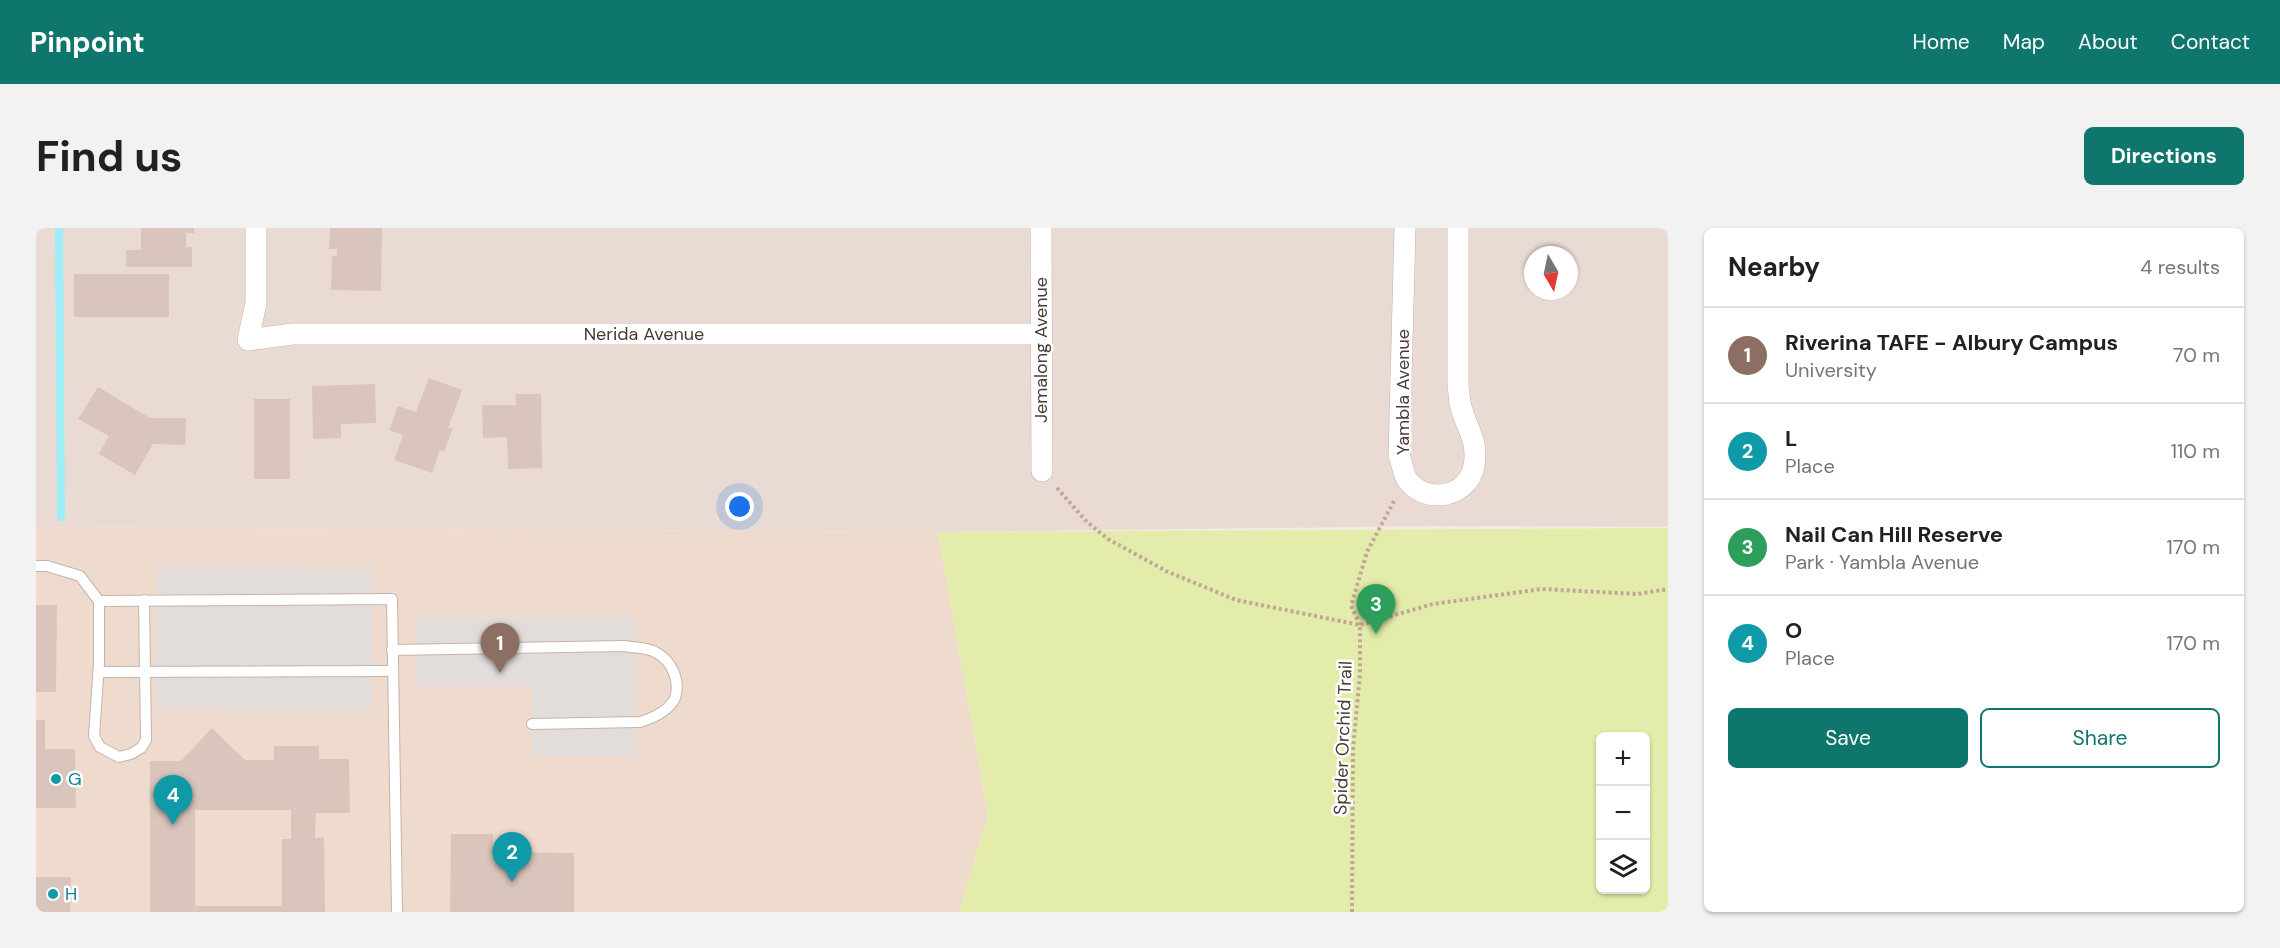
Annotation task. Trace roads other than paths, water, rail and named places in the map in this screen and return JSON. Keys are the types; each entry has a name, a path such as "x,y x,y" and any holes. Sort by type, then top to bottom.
{"street":[{"name":"Nerida Avenue","path":"256,228 256,303 248,340 293,334 1040,334"},
{"name":"Jemalong Avenue","path":"1041,228 1042,471"},
{"name":"Yambla Avenue","path":"1405,228 1399,454 1407,480 1419,490 1440,496 1450,495 1461,489 1474,468 1476,447 1460,405 1458,385 1458,228"}],"lane":[{"path":"36,566 47,566 80,576 99,601 99,672 94,736 100,747 119,757 141,748 146,740 144,600"},
{"path":"99,601 392,599 397,912"},
{"path":"392,650 624,646 654,651 670,663 676,681 675,698 665,710 654,717 640,722 532,724"},
{"path":"99,672 393,671"}],"waterway":[{"path":"59,228 61,517"}],"place":[{"name":"Nail Can Hill Reserve","path":"1376,634"},
{"name":"Riverina TAFE - Albury Campus","path":"500,673"},
{"name":"G","path":"56,779"},
{"name":"O","path":"173,825"},
{"name":"L","path":"512,882"},
{"name":"H","path":"53,894"}]}
